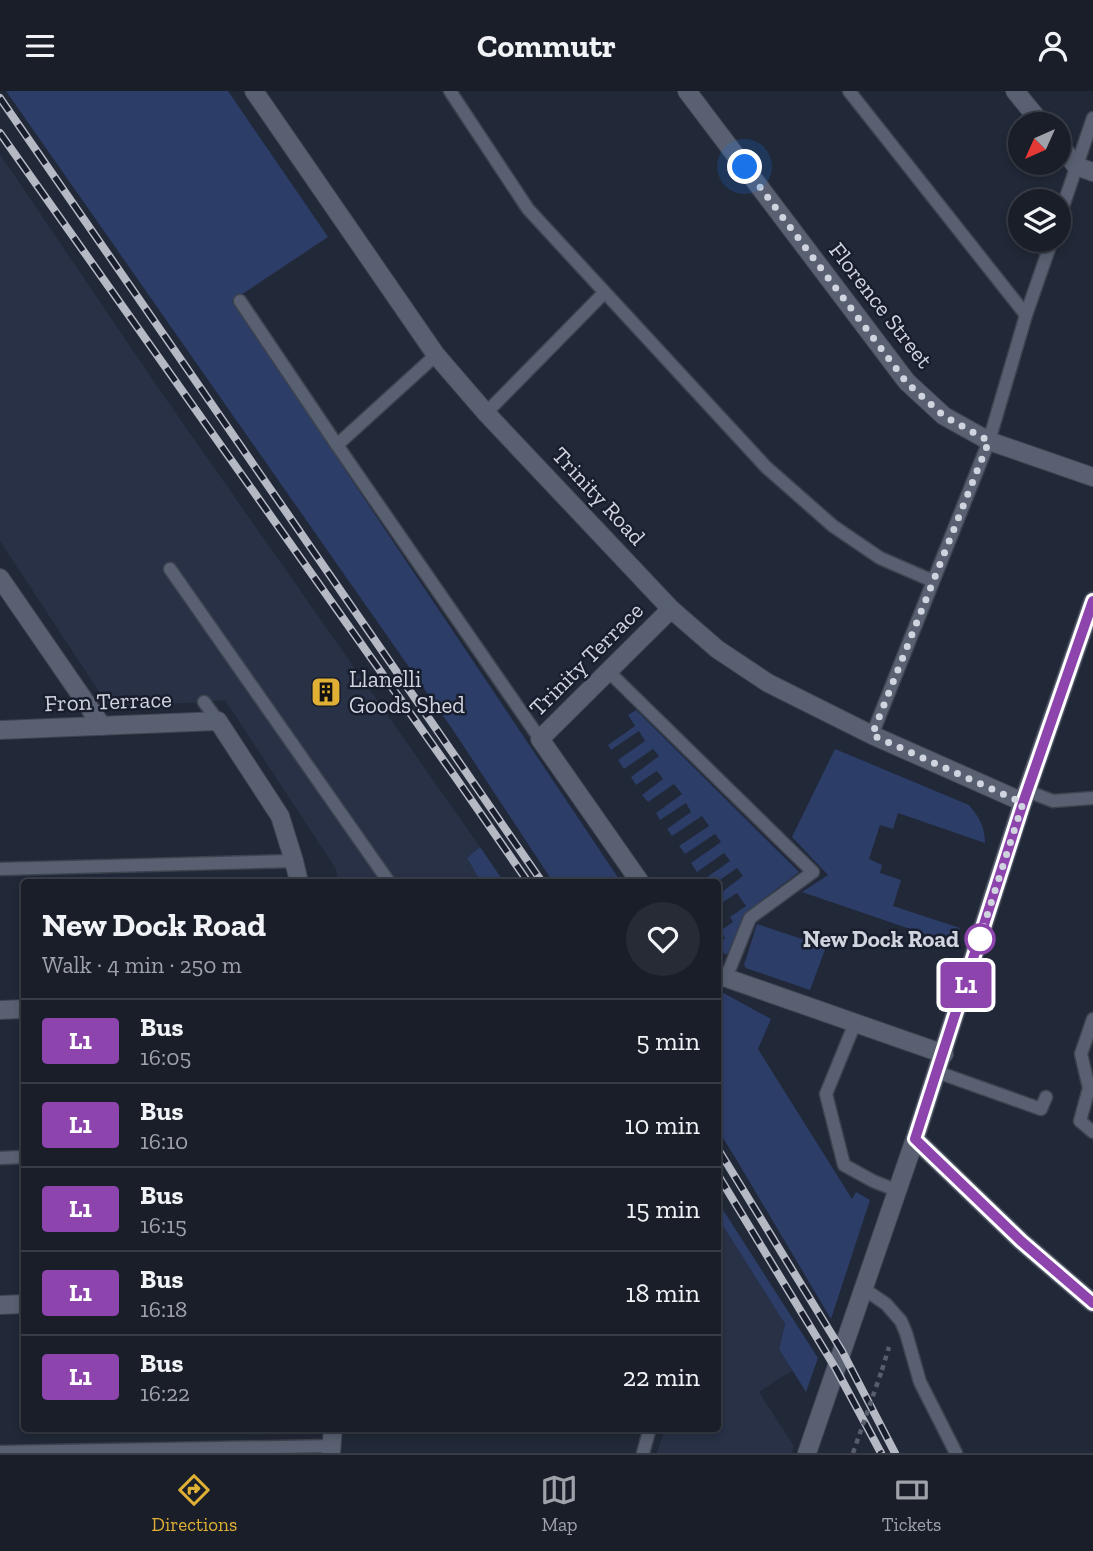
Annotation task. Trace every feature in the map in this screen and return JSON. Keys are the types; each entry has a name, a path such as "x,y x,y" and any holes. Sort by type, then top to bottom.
{"street":[{"name":"Trinity Road","path":"254,91 436,355 486,413 671,609 718,649 768,684 872,735 1025,797"},
{"name":"Florence Street","path":"687,91 907,383 944,416 989,441 1093,477"},
{"path":"1016,91 1033,112"},
{"path":"1071,156 1085,169"},
{"path":"0,578 102,726"},
{"path":"807,1453 944,1054 1025,797 1093,601"},
{"name":"Trinity Terrace","path":"638,879 540,739 671,609"},
{"path":"218,721 280,817 298,879"},
{"name":"Fron Terrace","path":"0,730 218,721"},
{"path":"722,977 944,1054"},
{"path":"0,1010 21,1009"},
{"path":"915,1139 1021,1241 1091,1296"},
{"path":"0,1305 21,1304"}],"lane":[{"path":"450,91 528,209 766,467 833,526 880,558 933,581"},
{"path":"849,91 1026,314"},
{"path":"1071,195 1085,169 1093,118"},
{"path":"872,735 989,441 1026,314 1048,252"},
{"path":"486,413 604,293"},
{"path":"240,301 540,739"},
{"path":"337,445 436,355"},
{"path":"170,569 388,879"},
{"path":"608,671 813,872 750,918 722,977"},
{"path":"204,702 218,721"},
{"path":"1025,797 1053,801 1093,798"},
{"path":"0,869 294,861"},
{"path":"1093,1019 1081,1054 1089,1089 1080,1121 1093,1132"},
{"path":"855,1023 826,1094 844,1165 898,1191"},
{"path":"937,1072 1041,1109 1046,1097"},
{"path":"0,1158 21,1157"},
{"path":"864,1289 886,1304 901,1321 920,1383 956,1453"},
{"path":"643,1453 649,1432"},
{"path":"0,1452 332,1442"}],"path":[{"path":"853,1453 889,1353 890,1343"}],"shaded area":[{"path":"6,91 228,91 328,237 232,301 619,879 551,879 453,730"},
{"path":"0,154 159,389 480,847 467,858 479,879 338,879 336,869 225,700 109,707 0,541"},
{"path":"636,710 799,872 745,913 725,955 721,949 721,941 725,938 721,930 733,922 730,917 746,906 737,893 721,903 721,893 743,876 737,868 721,879 704,879 730,861 724,853 697,872 691,863 721,842 715,834 685,854 679,846 709,826 702,816 672,836 667,829 691,812 686,803 660,820 656,813 682,794 674,784 648,802 642,795 663,779 657,771 636,785 631,777 659,756 653,749 624,769 618,760 645,741 639,731 611,750 608,745 635,726 628,715"},
{"path":"835,749 969,805 978,818 983,827 985,843 898,813 893,829 880,825 869,859 882,865 880,873 901,880 893,906 960,928 954,944 802,892 828,875 792,837"},
{"path":"480,847 502,879 479,879 467,858"},
{"path":"757,924 826,947 810,990 746,968 744,965"},
{"path":"721,992 771,1019 758,1049 852,1199 856,1192 870,1200 831,1319 721,1135"},
{"path":"721,1207 818,1358 806,1392 779,1349 785,1324 721,1223"},
{"path":"721,1223 785,1324 779,1349 793,1370 759,1392 794,1446 792,1453 657,1453 664,1432 721,1432"}],"railway":[{"path":"0,98 540,879"},
{"path":"0,133 526,879"},
{"path":"721,1154 842,1351 895,1453"},
{"path":"721,1180 836,1369 881,1453"}],"bus line":[{"name":"L1","path":"1093,601 1023,803 915,1139 1021,1241 1093,1303"}],"place":[{"name":"Llanelli Goods Shed","path":"326,692"},
{"name":"New Dock Road","path":"980,939"}],"route":[{"path":"745,167 907,383 944,416 989,441 872,735 1023,803 979,941 980,939"}]}
